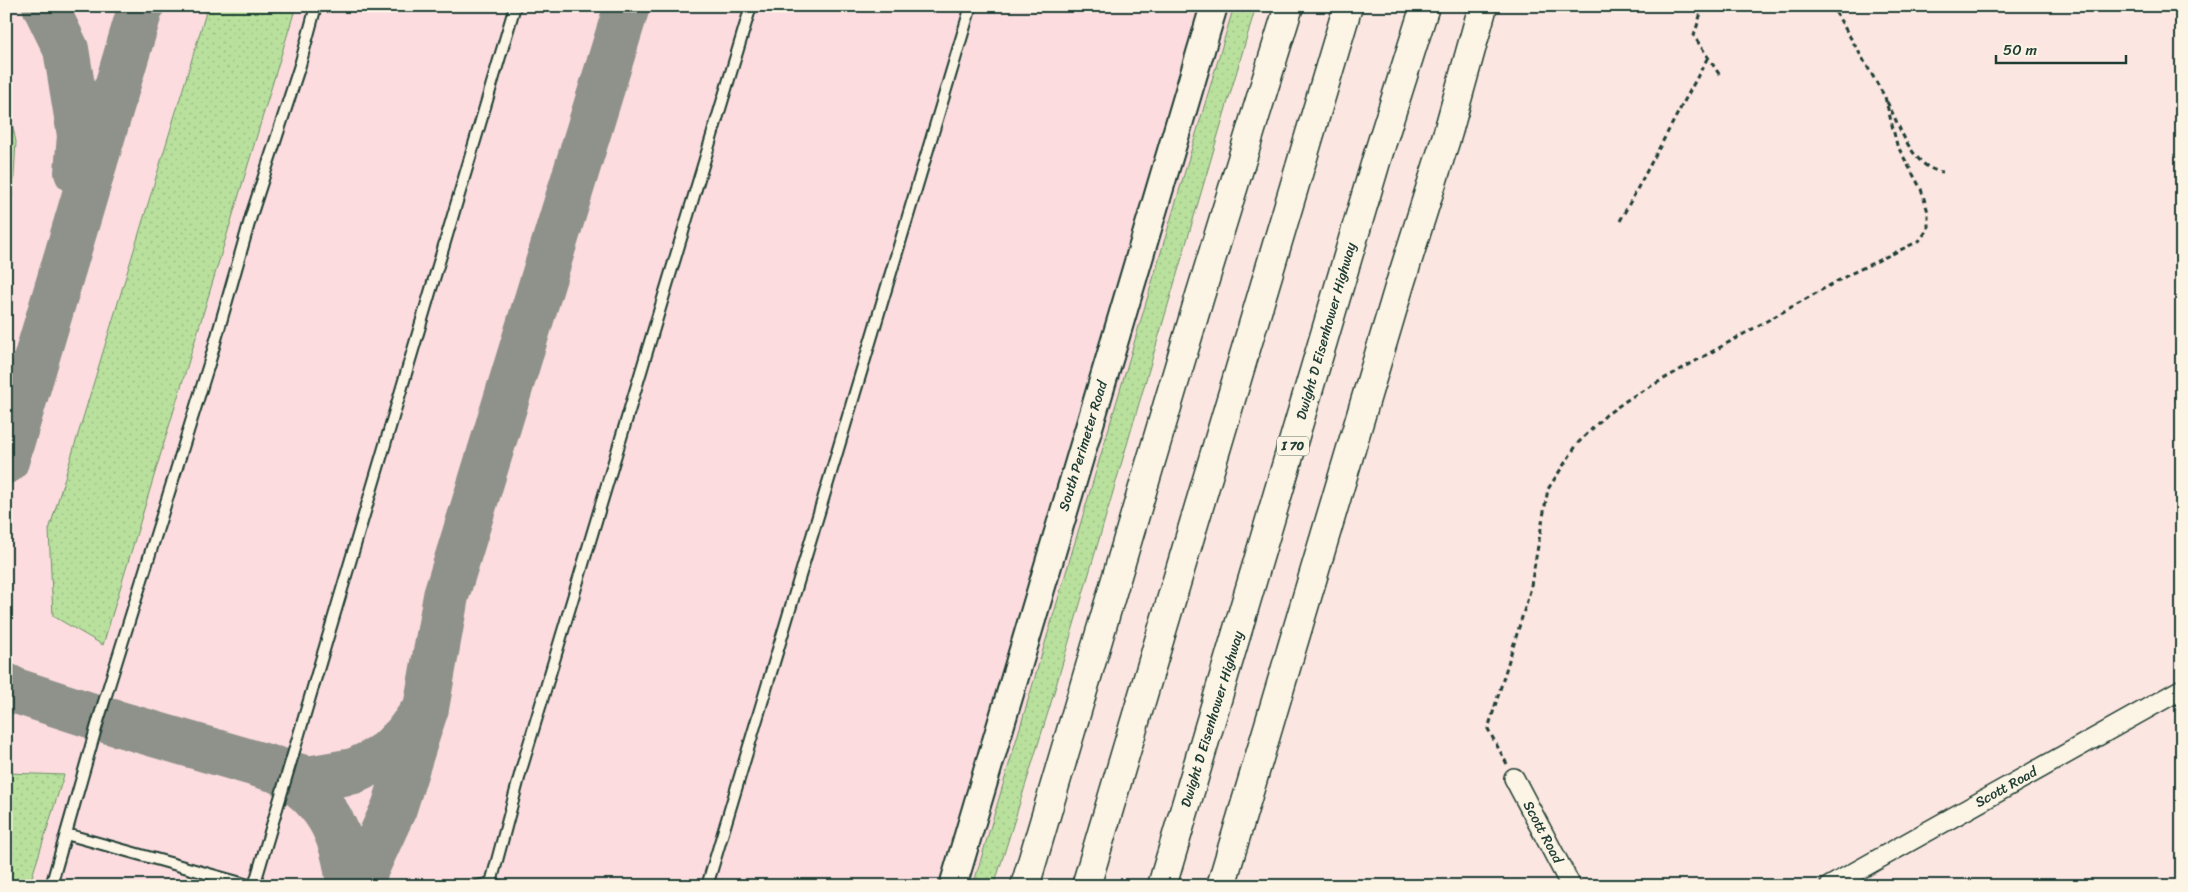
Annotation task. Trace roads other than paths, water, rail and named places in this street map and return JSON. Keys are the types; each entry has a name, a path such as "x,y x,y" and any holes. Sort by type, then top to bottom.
{"highway":[{"path":"1025,886 1199,299 1289,6"},
{"path":"1086,886 1348,6"},
{"name":"Dwight D Eisenhower Highway","path":"1162,886 1377,158 1425,6"},
{"path":"1222,886 1400,284 1448,132 1483,6"}],"street":[{"name":"South Perimeter Road","path":"953,886 1214,6"},
{"name":"Scott Road","path":"1830,886 2182,689"},
{"name":"Scott Road","path":"1514,778 1571,886"}],"lane":[{"path":"51,886 100,718 209,364 252,213 300,64 316,6"},
{"path":"66,834 253,886 515,6"},
{"path":"476,886 495,884 522,766 751,6"},
{"path":"707,886 971,6"}]}
